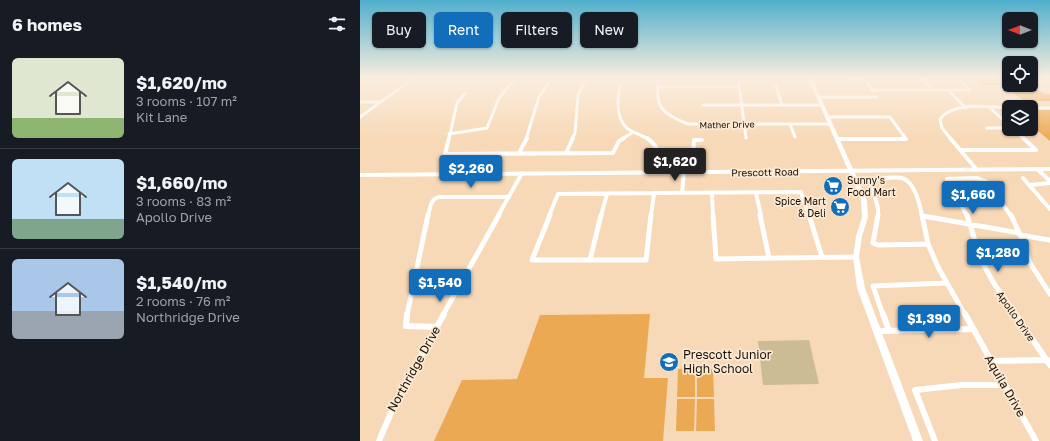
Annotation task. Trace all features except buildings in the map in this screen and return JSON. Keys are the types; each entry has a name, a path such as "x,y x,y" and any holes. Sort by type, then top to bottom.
{"main road":[{"path":"360,117 385,99"},
{"name":"Prescott Road","path":"360,174 1050,169"}],"street":[{"path":"460,99 457,103 445,154 614,152 619,141 633,132"},
{"path":"450,134 486,128 499,99"},
{"path":"519,153 529,134 539,99"},
{"path":"566,153 575,133 578,99"},
{"path":"618,99 619,117 623,125 633,132 647,138 657,148 660,156 658,172"},
{"name":"Mather Drive","path":"658,99 661,109 671,118 694,125 831,124"},
{"path":"740,99 746,138"},
{"path":"780,99 782,105"},
{"path":"819,99 862,192 865,206 865,217 859,236 856,257 862,292 918,441"},
{"path":"957,99 966,108"},
{"path":"360,102 380,102"},
{"path":"703,105 822,105"},
{"path":"977,170 942,128 939,119 946,112 966,108 1002,108"},
{"path":"990,108 1002,119"},
{"path":"1038,108 1050,108"},
{"path":"828,117 890,117 906,139 838,139"},
{"path":"790,124 795,137"},
{"path":"987,128 1002,127"},
{"path":"960,150 1036,150 1021,136"},
{"path":"692,172 694,140 702,140"},
{"path":"1036,169 1050,182"},
{"path":"682,193 684,172"},
{"name":"Northridge Drive","path":"379,441 386,421 522,173"},
{"name":"Apollo Drive","path":"1020,234 1006,207 985,180 976,178 947,179 962,204 971,224 981,260 993,282 1049,361"},
{"path":"1023,178 1031,185 1050,209"},
{"name":"Aquila Drive","path":"928,244 878,245 873,243 877,225 878,208 869,179 905,179 914,193 923,216 928,244 946,283 992,361 1036,441"},
{"path":"1031,185 1050,182"},
{"path":"654,193 646,260 532,260 558,194 654,193 801,192 822,257"},
{"path":"712,193 716,259 856,257"},
{"path":"756,193 768,258"},
{"path":"590,260 607,194"},
{"path":"437,327 406,326 431,203 435,198 509,197"},
{"path":"923,216 1050,240"},
{"path":"1020,234 1030,263 1050,294"},
{"path":"888,331 873,286 946,283"},
{"path":"877,331 972,329"},
{"path":"992,361 1049,361"},
{"path":"935,441 915,390 962,385 1004,385"}],"shaded area":[{"path":"1021,99 1050,99 1050,101 1023,100"},
{"path":"1038,110 1050,110 1050,141 1038,131"},
{"path":"650,314 644,378 668,378 663,441 434,441 462,380 517,379 540,315"},
{"path":"678,369 695,369 695,397 677,397"},
{"path":"697,369 713,369 714,397 697,397"},
{"path":"677,399 695,399 694,431 676,431"},
{"path":"697,399 714,399 715,431 696,431"}],"place":[{"name":"Sunny's Food Mart","path":"833,186"},
{"name":"Spice Mart & Deli","path":"840,207"},
{"name":"Prescott Junior High School","path":"669,362"}]}
